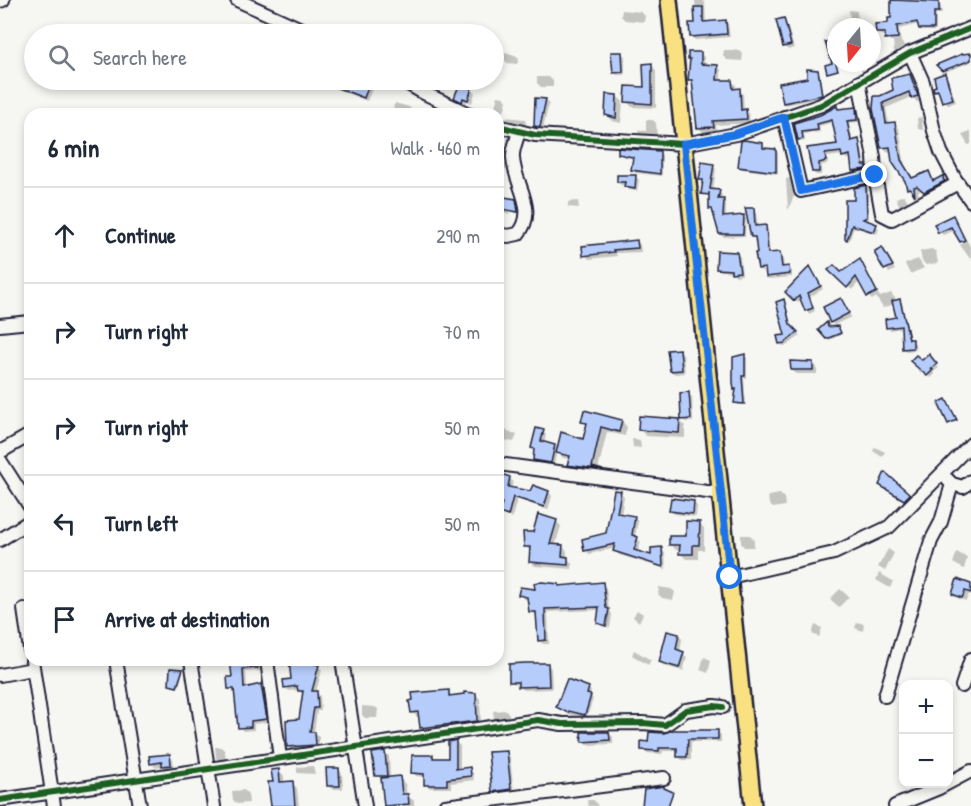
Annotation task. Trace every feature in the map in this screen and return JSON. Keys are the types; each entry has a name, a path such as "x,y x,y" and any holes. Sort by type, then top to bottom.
{"main road":[{"path":"669,0 753,806"}],"street":[{"path":"237,0 290,24"},
{"path":"504,127 535,135 684,144 735,134 821,105 910,53 971,28"},
{"path":"910,53 923,82 941,152 971,201"},
{"path":"860,82 882,214 892,219 958,183"},
{"path":"419,90 456,108"},
{"path":"784,117 801,191 875,175"},
{"path":"504,234 518,234 524,223 526,204 512,156 519,131"},
{"path":"0,326 24,323"},
{"path":"0,452 24,438"},
{"path":"730,577 834,553 889,527 971,444"},
{"path":"0,460 24,498"},
{"path":"504,465 722,494"},
{"path":"942,474 952,484 963,487 971,481"},
{"path":"885,696 931,541 941,522 952,484"},
{"path":"0,540 24,525"},
{"path":"962,686 971,659"},
{"path":"0,675 26,666"},
{"path":"32,666 54,806"},
{"path":"120,666 141,806"},
{"path":"192,666 214,806"},
{"path":"268,666 280,758"},
{"path":"343,666 365,806"},
{"path":"0,800 538,720 562,724 665,725 686,710 723,707"},
{"path":"895,806 939,789 971,771"},
{"path":"445,806 664,778"},
{"path":"558,792 560,806"}],"building":[{"path":"891,0 939,2 939,12 934,12 934,29 919,29 917,22 897,26 898,38 885,39 885,33 881,33 881,24 888,23 888,18 891,18"},
{"path":"694,7 703,7 703,22 726,20 727,34 690,37 689,23 695,23"},
{"path":"784,18 791,45 783,47 776,20"},
{"path":"611,52 622,52 623,72 613,73"},
{"path":"688,52 701,52 701,64 718,65 717,80 732,80 733,89 740,88 741,110 746,109 747,119 713,121 714,127 697,128 692,80 688,80 690,59 688,59"},
{"path":"971,53 971,60 942,71 936,65 962,54"},
{"path":"652,63 652,104 625,102 626,86 644,87 643,64"},
{"path":"807,69 818,70 822,95 783,103 779,83 807,78"},
{"path":"945,73 953,99 942,102 938,90 934,91 933,87 936,86 934,77"},
{"path":"910,74 918,96 911,98 909,92 883,103 886,123 895,122 901,160 912,178 929,171 933,181 944,175 945,181 924,192 917,186 914,187 915,196 910,188 907,189 905,181 892,162 890,147 881,148 873,109 874,96 880,96 893,90 891,78"},
{"path":"343,90 367,90 364,98"},
{"path":"457,90 471,90 468,100 463,98 462,102 454,98"},
{"path":"606,94 617,95 616,118 605,115"},
{"path":"535,98 546,99 540,127 534,126"},
{"path":"837,106 838,109 856,107 857,120 847,121 851,141 859,139 863,165 866,165 866,169 852,171 850,155 842,157 841,152 825,154 826,161 819,163 819,172 812,172 807,148 837,144 832,120 817,124 818,130 802,132 803,139 798,140 794,123 820,115"},
{"path":"741,141 763,143 763,148 776,149 776,172 738,167"},
{"path":"618,148 660,151 660,174 631,170 633,157 618,154"},
{"path":"702,162 714,164 710,189 720,190 718,199 724,199 723,217 744,215 743,234 719,234 712,209 709,209 709,195 701,194 703,180 699,180"},
{"path":"617,175 636,175 635,189 624,187 625,182 617,182"},
{"path":"866,185 867,217 863,219 877,224 874,232 852,225 847,240 845,239 845,200 854,200 854,188"},
{"path":"504,197 516,199 518,212 504,210"},
{"path":"745,208 754,208 755,226 766,225 768,253 780,252 782,267 789,266 790,274 766,277 765,268 758,269 755,237 751,237"},
{"path":"953,215 965,240 960,242 951,227 938,233 934,224"},
{"path":"637,240 638,248 583,256 582,246"},
{"path":"882,247 893,266 884,270 875,254 875,251"},
{"path":"717,251 737,252 740,272 731,273 731,270 716,269"},
{"path":"860,259 877,292 867,297 856,277 847,288 828,270 834,265 841,272"},
{"path":"810,266 821,286 808,293 813,308 805,311 799,296 794,301 785,292"},
{"path":"841,298 849,313 830,323 823,307"},
{"path":"784,299 790,324 798,332 785,343 779,344 777,336 785,335 776,302"},
{"path":"900,299 909,339 913,339 913,348 902,349 901,326 886,328 885,319 896,317 892,301"},
{"path":"827,322 828,327 838,326 841,333 826,339 818,330"},
{"path":"680,349 682,370 670,371 667,350"},
{"path":"745,354 745,376 742,376 744,404 734,403 736,389 734,390 733,382 733,357"},
{"path":"929,354 937,364 927,376 910,361 916,355 922,360"},
{"path":"790,361 813,362 813,370 791,370"},
{"path":"689,392 691,419 681,420 680,393"},
{"path":"946,399 957,420 948,424 938,403"},
{"path":"584,410 622,420 619,432 601,427 592,467 603,470 567,465 570,456 556,453 561,432 583,439 587,423 581,422"},
{"path":"639,416 680,419 679,433 638,430"},
{"path":"536,428 544,430 541,441 555,445 551,463 533,460 534,449 531,448"},
{"path":"885,472 910,494 904,500 879,485"},
{"path":"504,475 510,477 508,487 530,491 533,485 549,491 544,507 513,497 508,516 504,515"},
{"path":"614,490 621,491 617,513 635,516 632,535 638,537 634,550 651,555 651,548 662,547 663,567 613,551 615,544 584,551 582,539 606,533"},
{"path":"671,498 694,501 693,514 669,511"},
{"path":"538,514 557,520 550,544 563,545 562,556 568,557 568,565 529,562 530,547 524,547 523,532 533,532"},
{"path":"686,521 700,522 699,545 693,545 693,554 679,554 680,545 669,545 669,536 686,536"},
{"path":"957,579 971,584 971,593 965,591 962,598 952,594"},
{"path":"603,582 606,608 609,609 606,626 597,623 599,607 545,609 546,640 538,641 536,612 529,612 527,597 518,595 520,587 535,589 534,583 559,584 559,586"},
{"path":"667,631 679,634 676,649 684,652 679,668 659,662"},
{"path":"548,663 549,686 518,687 518,682 509,682 509,664"},
{"path":"231,666 258,666 258,668 243,669 244,688 261,684 267,719 251,721 251,727 238,728 234,689 228,689 227,677 232,677"},
{"path":"290,666 319,666 312,691 317,691 318,708 314,708 310,732 315,732 316,745 287,747 286,720 299,719 303,691 298,691 297,686 284,688 283,680 291,679"},
{"path":"170,668 183,669 177,687 169,685"},
{"path":"567,679 589,687 587,694 591,695 585,715 569,711 568,713 556,707"},
{"path":"449,690 449,696 464,694 464,692 476,693 477,721 420,728 418,712 411,713 409,701 413,700 412,693"},
{"path":"673,730 718,730 718,739 688,739 687,757 677,757 677,748 659,748 659,751 641,750 641,741 648,742 649,732 664,733"},
{"path":"581,732 609,732 610,740 582,742"},
{"path":"456,740 456,769 470,767 471,776 447,779 447,785 424,785 424,774 411,773 412,755 448,758 448,742"},
{"path":"385,751 387,776 375,776 372,753"},
{"path":"507,751 511,789 492,792 488,752"},
{"path":"170,754 171,765 162,766 162,762 150,764 149,756"},
{"path":"326,768 339,768 340,786 327,786"},
{"path":"279,769 280,782 293,781 295,806 271,806 268,782 273,782 271,770"},
{"path":"400,776 402,794 408,794 409,804 384,806 381,778"},
{"path":"664,786 673,792 668,806 642,806 644,789"}],"cycle path":[{"path":"504,127 535,135 684,144 736,134 821,105 910,53 971,28"},
{"path":"0,800 538,720 562,724 665,725 686,710 723,707"}],"route":[{"path":"730,577 684,144 735,134 784,117 801,191 875,175"}]}
